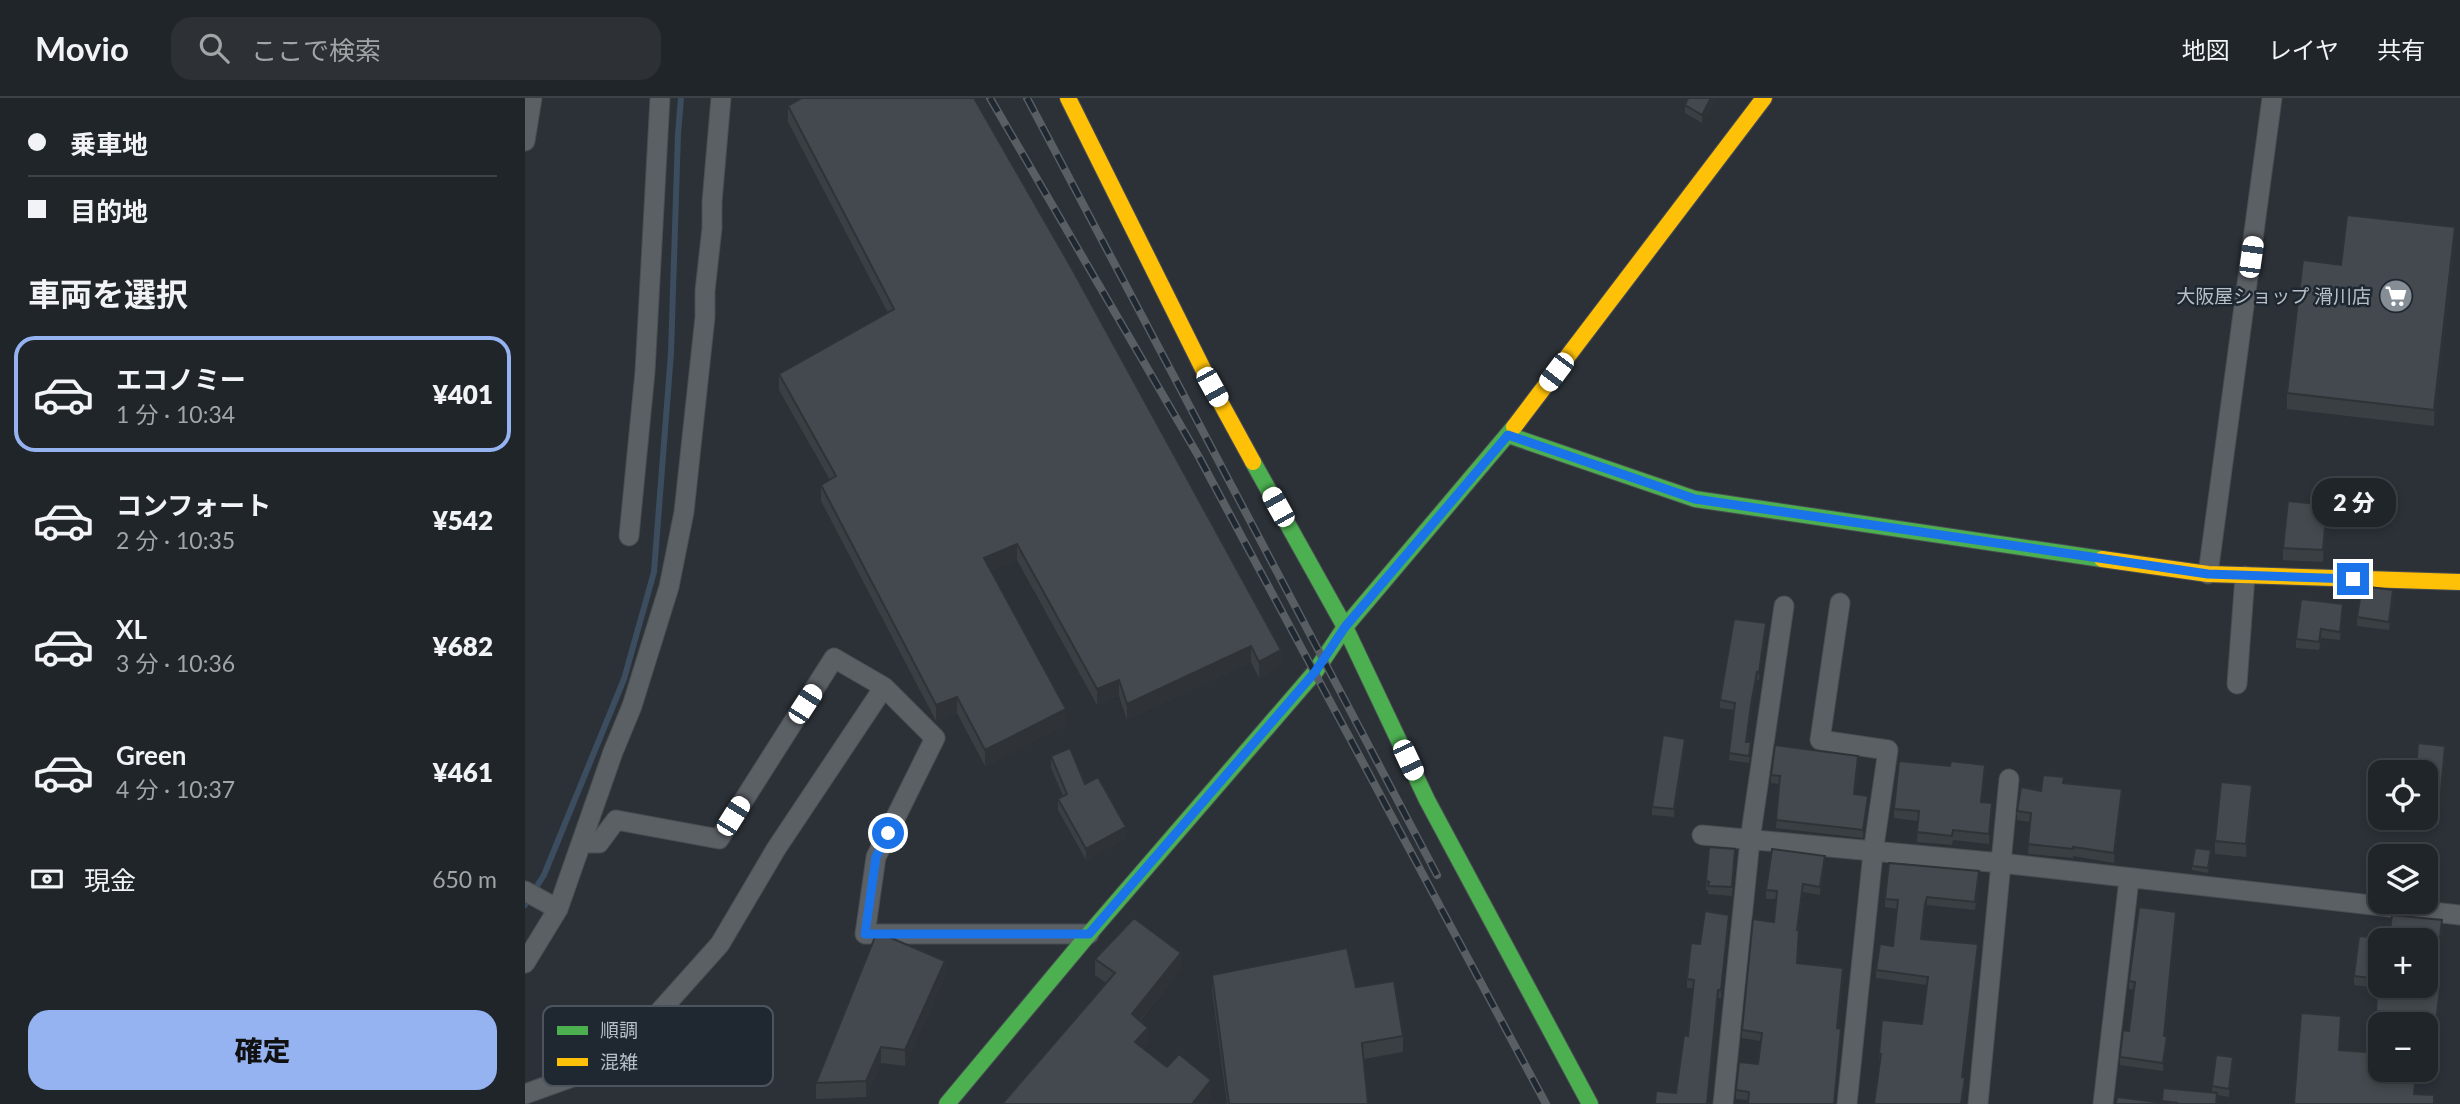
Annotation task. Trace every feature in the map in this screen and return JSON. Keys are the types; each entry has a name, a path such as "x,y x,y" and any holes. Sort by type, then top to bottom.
{"street":[{"path":"525,141 532,98"},
{"path":"629,536 645,373 660,98"},
{"path":"525,963 558,909 632,706 669,586 684,513 705,317 720,98"},
{"path":"1068,98 1212,387 1345,627 1427,800 1590,1104"},
{"path":"947,1104 1089,934 1315,672 1345,627 1508,435 1764,98"},
{"path":"2208,574 2272,98"},
{"path":"1508,435 1695,499 2208,574 2460,582"},
{"path":"2237,684 2245,576"},
{"path":"1840,603 1820,740 1888,750 1873,852 1847,1104"},
{"path":"1723,1104 1750,840 1784,606"},
{"path":"582,843 599,843 616,820 719,839 834,658 884,687 935,738 876,857 865,934 1089,934"},
{"path":"665,1006 720,944 776,849 884,687"},
{"path":"1978,1104 2009,779"},
{"path":"1702,835 2001,863 2460,915"},
{"path":"2103,1104 2129,879"},
{"path":"525,891 558,909"},
{"path":"525,1094 547,1086"}],"building":[{"path":"802,98 974,98 1071,267 1281,650 1259,662 1251,646 1127,704 1119,680 1097,689 1017,544 984,558 1066,709 985,750 957,697 936,705 821,485 836,476 779,374 894,309 788,106"},
{"path":"1688,98 1711,98 1702,115 1685,105"},
{"path":"2347,215 2455,227 2434,410 2287,393 2303,260 2341,265"},
{"path":"2288,501 2327,505 2323,550 2283,548"},
{"path":"2362,586 2393,590 2389,622 2357,617"},
{"path":"2301,599 2343,604 2340,632 2321,629 2319,642 2296,639"},
{"path":"1734,619 1766,623 1746,742 1751,742 1749,756 1729,753 1735,703 1720,700"},
{"path":"1663,735 1685,739 1674,809 1652,807"},
{"path":"2418,743 2445,746 2439,813 2438,760 2417,760"},
{"path":"1775,745 1858,756 1854,794 1868,796 1863,830 1776,820 1780,776 1771,775"},
{"path":"1070,748 1085,784 1098,777 1126,827 1086,849 1058,799 1067,794 1051,756"},
{"path":"1899,761 1950,766 1951,761 1985,765 1981,802 1992,803 1989,834 1953,830 1952,836 1917,832 1919,811 1894,809"},
{"path":"2043,775 2064,777 2063,783 2122,789 2114,853 2028,844 2031,813 2017,811 2021,787 2041,791"},
{"path":"2221,782 2252,785 2246,844 2215,841"},
{"path":"1709,847 1735,849 1732,887 1708,886 1709,882 1706,881"},
{"path":"2195,848 2211,850 2208,868 2192,866"},
{"path":"1772,849 1825,856 1820,887 1803,884 1797,930 1797,963 1843,968 1834,1104 1748,1104 1749,1092 1736,1090 1739,1062 1758,1064 1762,1033 1742,1030 1753,919 1774,922 1777,891 1766,890"},
{"path":"1889,863 1979,871 1975,902 1927,897 1921,939 1978,944 1961,1104 1874,1104 1881,1054 1882,1020 1922,1024 1928,977 1876,970 1880,944 1893,946 1898,900 1885,899"},
{"path":"2139,907 2176,912 2163,1063 2120,1057 2123,1030 2129,1031 2135,982 2129,981"},
{"path":"1705,911 1729,915 1721,990 1718,990 1707,1104 1655,1104 1656,1091 1676,1093 1684,1035 1688,1036 1694,980 1687,979 1691,943 1700,944"},
{"path":"2392,915 2442,920 2438,954 2438,928 2390,928"},
{"path":"1134,918 1181,953 1132,1014 1148,1028 1135,1042 1167,1067 1179,1054 1211,1080 1192,1104 1002,1104 1115,973 1095,959"},
{"path":"877,932 945,961 905,1050 881,1047 866,1081 816,1083"},
{"path":"2359,936 2368,937 2368,978 2354,976"},
{"path":"1347,948 1356,987 1394,981 1403,1036 1362,1043 1368,1104 1229,1104 1212,975"},
{"path":"2440,989 2437,1012 2376,1011 2377,998 2438,998"},
{"path":"2301,1013 2341,1016 2339,1050 2368,1052 2368,1082 2415,1082 2414,1094 2434,1095 2434,1104 2294,1104"},
{"path":"2216,1055 2233,1057 2229,1089 2212,1086"},
{"path":"2163,1088 2217,1093 2216,1104 2177,1104 2162,1101"},
{"path":"2117,1097 2171,1104 2116,1104"}],"waterway":[{"path":"525,905 544,875 624,679 654,572 671,353 681,98"}],"railway":[{"path":"990,98 1199,457 1546,1104"},
{"path":"1027,98 1437,875"}],"traffic: fast":[{"path":"947,1104 1089,934 1315,672 1345,627 1514,427"},
{"path":"1508,435 1695,499 2102,559"},
{"path":"1253,462 1345,627 1427,800 1590,1104"}],"traffic: slow":[{"path":"1068,98 1212,387 1253,462"},
{"path":"1514,427 1764,98"},
{"path":"2102,559 2208,574 2460,582"}],"place":[{"name":"大阪屋ショップ 滑川店","path":"2396,296"}],"route":[{"path":"888,833 876,857 865,934 1089,934 1315,672 1345,627 1508,435 1695,499 2208,574 2353,579"}]}
